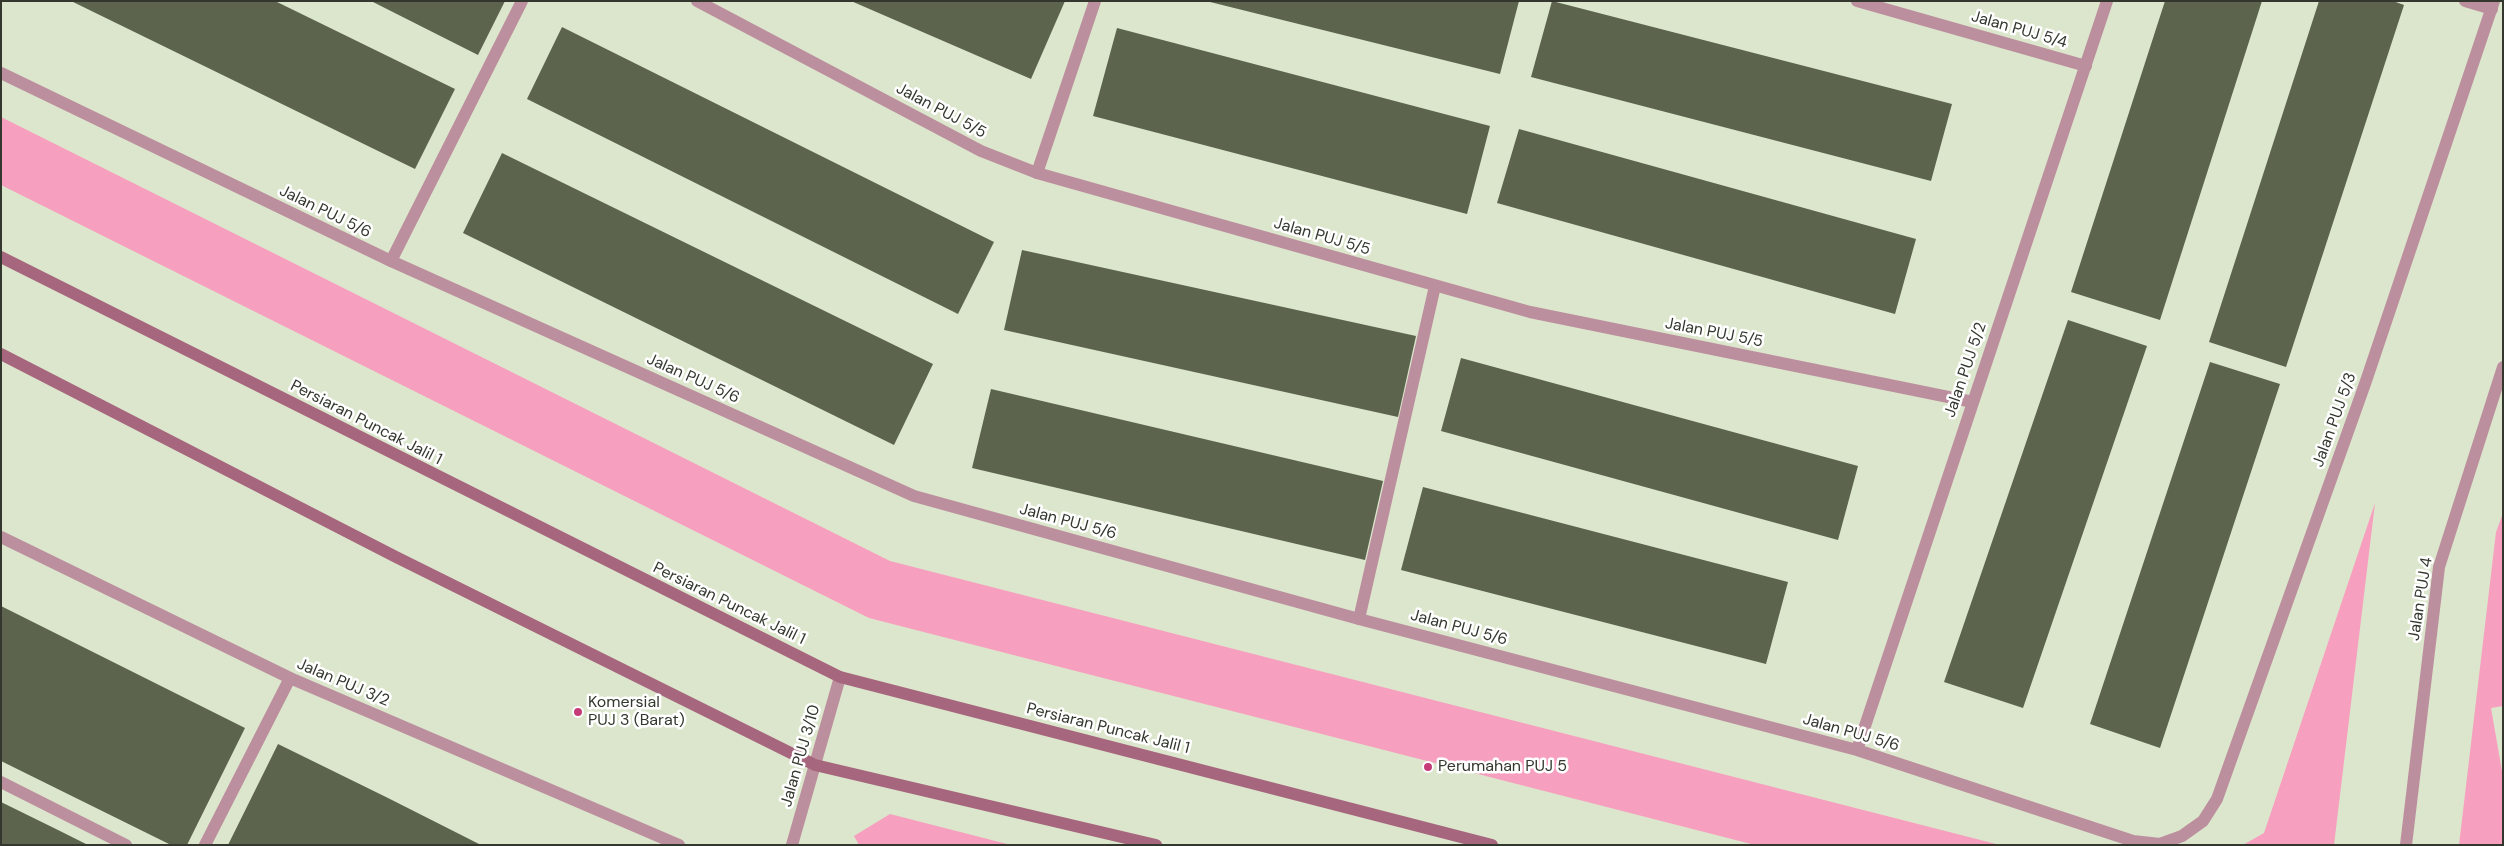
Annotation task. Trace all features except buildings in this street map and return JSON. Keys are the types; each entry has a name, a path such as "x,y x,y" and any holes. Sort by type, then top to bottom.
{"main road":[{"name":"Persiaran Puncak Jalil 1","path":"1,257 840,676 1492,845"},
{"path":"1,354 396,557 816,765 1156,845"}],"street":[{"path":"391,261 522,1"},
{"name":"Jalan PUJ 5/5","path":"697,1 982,151 1037,173 1530,312 1973,402"},
{"path":"1037,173 1095,1"},
{"name":"Jalan PUJ 5/4","path":"1857,1 2086,66"},
{"name":"Jalan PUJ 5/2","path":"1857,750 2107,1"},
{"path":"2466,1 2493,5"},
{"name":"Jalan PUJ 5/3","path":"2182,836 2203,821 2217,798 2366,380 2493,5"},
{"name":"Jalan PUJ 5/6","path":"1,73 391,261 914,496 1359,619 1857,750 2133,841 2160,844 2182,836"},
{"path":"1359,619 1435,286"},
{"name":"Jalan PUJ 4","path":"2406,845 2440,567 2503,367"},
{"name":"Jalan PUJ 3/2","path":"1,537 290,678 679,845"},
{"name":"Jalan PUJ 3/10","path":"792,845 840,676"},
{"path":"205,845 290,678"},
{"path":"1,782 126,845"}],"shaded area":[{"path":"1,117 890,561 2000,845 1755,845 869,618 1,185"},
{"path":"2375,503 2334,845 2243,845 2264,833"},
{"path":"2503,513 2503,706 2491,708 2503,777 2503,845 2459,845 2496,532"},
{"path":"890,814 1011,845 859,845 854,836"}],"place":[{"name":"Komersial PUJ 3 (Barat)","path":"578,712"},
{"name":"Perumahan PUJ 5","path":"1428,767"}]}
